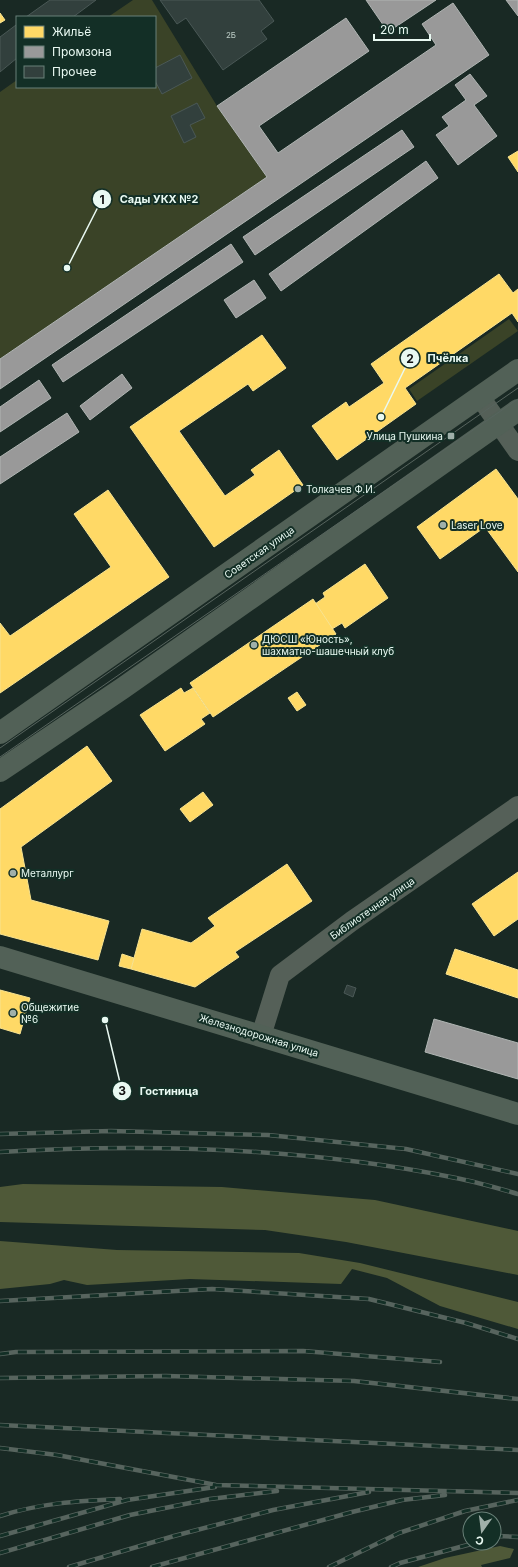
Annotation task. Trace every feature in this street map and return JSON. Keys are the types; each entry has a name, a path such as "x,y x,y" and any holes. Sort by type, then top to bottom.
{"main road":[{"name":"Советская улица","path":"0,733 518,370"},
{"path":"0,771 123,688 518,410"},
{"name":"Железнодорожная улица","path":"0,957 518,1114"}],"street":[{"path":"480,397 518,451"},
{"name":"Библиотечная улица","path":"261,1036 280,975 352,921 518,806"}],"green space":[{"path":"133,0 152,0 217,106 267,177 0,359 0,92 16,81 16,88 156,88 156,16 109,16"},
{"path":"509,319 518,331 417,401 409,389"},
{"path":"23,1184 222,1187 375,1200 518,1231 518,1275 346,1242 265,1230 0,1222 0,1187"},
{"path":"0,1241 117,1250 299,1253 360,1263 518,1302 518,1329 440,1306 387,1278 352,1269 341,1284 190,1279 87,1285 64,1280 50,1284 0,1289"},
{"path":"502,1546 514,1549 510,1558 481,1565 482,1567 418,1567 445,1558 477,1551 502,1551"}],"building: Жильё":[{"path":"0,13 5,20 0,23"},
{"path":"518,151 518,172 508,157"},
{"path":"499,274 513,293 518,289 518,322 512,313 405,388 416,404 337,460 312,426 346,402 349,407 384,383 371,364"},
{"path":"262,335 286,368 253,391 248,384 179,431 225,496 255,475 251,470 279,450 303,485 214,547 130,427"},
{"path":"496,469 518,499 518,572 485,527 440,559 417,527"},
{"path":"108,490 169,577 0,693 0,623 10,636 111,567 74,514"},
{"path":"365,564 388,598 345,628 342,623 332,629 315,604 325,597 323,593"},
{"path":"313,599 336,634 213,717 190,683"},
{"path":"181,688 184,693 193,688 210,713 201,719 205,724 165,751 140,715"},
{"path":"297,692 306,705 297,711 288,698"},
{"name":"Металлург","path":"87,746 112,781 21,847 31,900 109,921 98,960 0,934 0,809"},
{"path":"203,792 213,805 190,822 180,809"},
{"path":"287,864 312,901 235,952 239,957 195,987 131,969 142,929 191,943 215,926 208,918"},
{"path":"518,872 518,919 494,936 472,904"},
{"path":"455,949 518,970 518,998 446,974"},
{"path":"122,954 134,958 131,969 119,966"},
{"name":"Общежитие №6","path":"0,990 30,998 20,1034 0,1028"}],"building: Промзона":[{"path":"366,0 436,0 388,32"},
{"path":"506,0 518,0 518,16"},
{"path":"453,3 489,55 0,389 0,359 267,177 217,106 346,18 369,51 259,126 278,153 436,45 422,24"},
{"path":"470,74 487,96 474,105 497,136 458,165 436,135 449,126 442,117 466,100 455,85"},
{"path":"402,130 414,147 255,255 243,237"},
{"path":"426,161 438,178 281,291 269,274"},
{"path":"231,244 243,262 63,382 52,365"},
{"path":"254,280 266,298 236,318 224,300"},
{"path":"122,374 132,388 90,420 80,406"},
{"path":"39,380 51,398 0,432 0,407"},
{"path":"67,413 79,432 0,484 0,457"},
{"path":"434,1019 518,1043 518,1079 425,1052"}],"building: Прочее":[{"path":"50,0 96,0 74,16 27,16"},
{"path":"160,0 259,0 274,21 261,31 267,39 223,70 186,18 177,24"},
{"path":"16,25 16,59 0,72 0,37"},
{"path":"180,55 192,78 162,94 156,83 156,67"},
{"path":"197,103 205,118 190,125 196,137 184,143 171,116"},
{"path":"347,985 356,988 353,997 344,993"}],"tram line":[{"path":"0,748 518,388"},
{"path":"0,757 518,399"}],"railway":[{"path":"0,1134 111,1131 268,1135 406,1149 518,1174"},
{"path":"0,1152 57,1149 172,1148 286,1154 400,1168 487,1185 518,1194"},
{"path":"0,1301 212,1289 369,1299 466,1323 518,1339"},
{"path":"0,1354 16,1352 303,1351 440,1362"},
{"path":"0,1378 166,1376 354,1381 518,1399"},
{"path":"0,1425 518,1450"},
{"path":"0,1448 57,1455 216,1485 518,1493"},
{"path":"0,1536 127,1500 215,1487"},
{"path":"0,1553 130,1515 210,1499 277,1491"},
{"path":"69,1567 174,1536 273,1510 369,1492"},
{"path":"152,1567 352,1512 402,1500 445,1495"},
{"path":"0,1516 45,1505 120,1499"},
{"path":"329,1567 399,1533 465,1511 518,1500"},
{"path":"502,1536 518,1537"},
{"path":"391,1567 400,1563 462,1546"}],"place":[{"name":"Сады УКХ №2","path":"67,268"},
{"name":"Пчёлка","path":"381,417"},
{"name":"Улица Пушкина","path":"451,436"},
{"name":"Толкачев Ф.И.","path":"298,489"},
{"name":"Laser Love","path":"443,525"},
{"name":"ДЮСШ «Юность», шахматно-шашечный клуб","path":"254,645"},
{"name":"Металлург","path":"13,873"},
{"name":"Общежитие №6","path":"13,1013"},
{"name":"Гостиница","path":"105,1020"}]}
